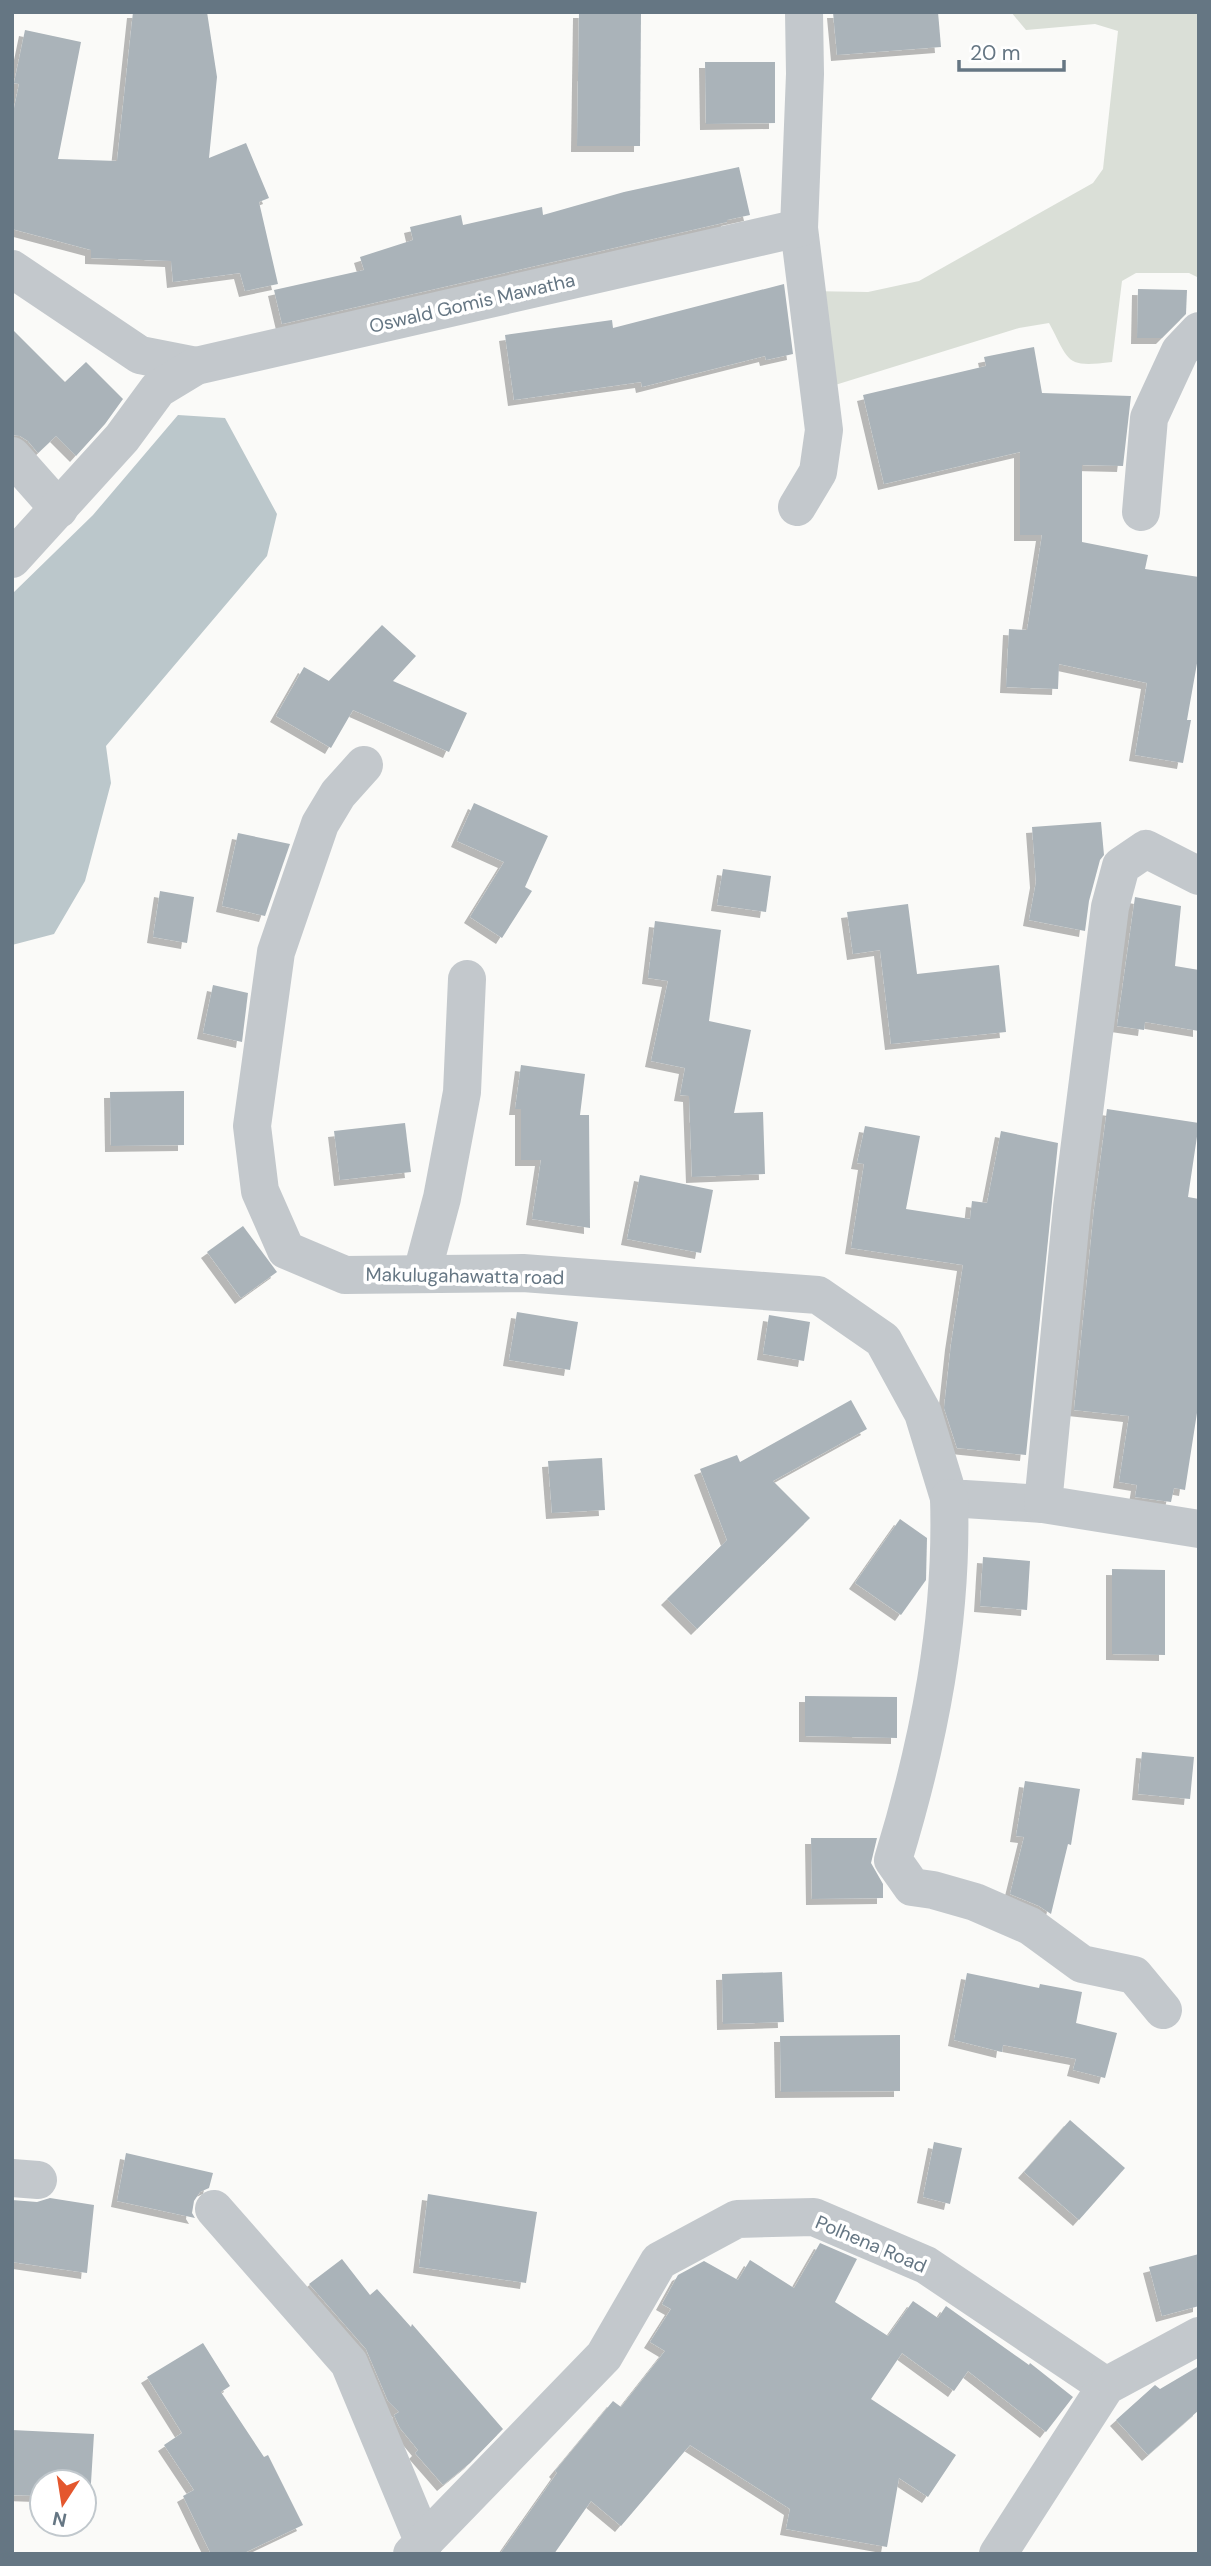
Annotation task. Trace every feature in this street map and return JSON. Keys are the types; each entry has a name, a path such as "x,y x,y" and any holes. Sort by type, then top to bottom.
{"street":[{"path":"797,507 818,472 824,430 799,228 805,74 804,12"},
{"name":"Oswald Gomis Mawatha","path":"12,559 122,438 158,388 196,366 799,228"},
{"path":"12,269 140,355 196,366"},
{"path":"1141,512 1149,418 1180,351 1199,331"},
{"path":"12,456 59,509"},
{"name":"Makulugahawatta road","path":"364,765 338,794 320,824 276,952 252,1126 260,1191 286,1250 345,1275 523,1273 818,1295 883,1340 923,1413 949,1498 949,1581 930,1721 893,1860 912,1887 975,1902 1030,1926 1082,1964 1134,1975 1163,2010"},
{"path":"1043,1504 1072,1207 1110,907 1121,866 1146,849 1199,876"},
{"path":"422,1273 442,1198 463,1092 467,979"},
{"path":"949,1498 1043,1504 1199,1529"},
{"path":"214,2209 349,2363 418,2548"},
{"name":"Polhena Road","path":"418,2548 604,2356 659,2261 737,2219 814,2217 926,2265 1106,2386"},
{"path":"999,2554 1106,2386 1199,2336"}],"shaded area":[{"path":"1011,12 1199,12 1199,278 1189,273 1136,273 1122,281 1112,362 1077,363 1066,354 1049,323 1019,328 819,390 807,291 868,292 919,281 1093,183 1103,169 1118,31 1095,24 1026,30"},
{"path":"178,415 225,418 277,514 267,556 106,746 111,783 85,881 54,934 12,945 12,594 93,515"}],"building":[{"path":"133,12 207,12 217,77 209,158 246,143 269,198 259,202 278,284 245,291 240,273 173,282 171,261 91,258 91,250 12,229 12,118 19,84 14,83 25,30 81,42 58,159 117,161"},
{"path":"579,12 641,12 640,146 577,146"},
{"path":"833,12 938,12 941,47 837,55"},
{"path":"705,62 775,62 775,123 706,124"},
{"path":"739,167 750,215 282,324 274,290 364,270 360,257 413,240 410,227 461,215 463,225 542,207 543,215 624,192"},
{"path":"784,284 793,354 766,360 765,356 642,387 641,382 514,400 505,335 612,320 613,328"},
{"path":"1138,289 1187,290 1186,314 1162,338 1137,338"},
{"path":"12,329 65,382 86,362 123,399 76,456 56,436 38,453 28,441 12,435"},
{"path":"1034,347 1042,393 1131,396 1123,466 1082,465 1082,542 1148,555 1145,569 1199,577 1199,652 1187,720 1191,720 1183,763 1135,755 1147,683 1059,664 1058,689 1006,687 1009,629 1027,630 1042,535 1020,535 1020,452 884,484 863,395 986,366 984,357"},
{"path":"382,625 416,656 393,681 467,713 449,752 353,710 331,748 276,716 304,667 329,681"},
{"path":"474,803 548,836 525,887 532,891 502,938 470,917 504,862 457,841"},
{"path":"1101,822 1104,855 1100,860 1089,901 1085,931 1029,920 1036,882 1032,827"},
{"path":"238,833 290,844 265,916 222,906"},
{"path":"723,869 771,876 766,912 717,905"},
{"path":"160,891 194,897 187,943 153,937"},
{"path":"1135,897 1181,906 1175,966 1199,970 1199,1031 1145,1022 1144,1030 1117,1026"},
{"path":"908,904 917,974 999,965 1006,1032 891,1044 880,950 853,954 847,912"},
{"path":"655,921 721,930 709,1021 751,1030 734,1113 763,1112 765,1174 692,1177 689,1096 680,1095 685,1068 651,1061 668,981 648,978"},
{"path":"213,985 248,993 242,1042 203,1033"},
{"path":"521,1065 585,1074 580,1115 589,1115 590,1228 532,1219 541,1160 521,1160 521,1109 515,1109"},
{"path":"184,1091 184,1145 111,1146 110,1092"},
{"path":"1107,1109 1199,1123 1188,1197 1199,1199 1199,1400 1185,1490 1174,1488 1171,1502 1135,1497 1137,1485 1119,1482 1129,1416 1074,1410"},
{"path":"405,1123 411,1172 340,1180 334,1131"},
{"path":"865,1126 920,1136 906,1209 970,1219 972,1201 987,1203 1001,1131 1058,1143 1026,1455 957,1448 944,1408 963,1265 851,1248 864,1164 857,1163"},
{"path":"640,1175 713,1190 701,1253 627,1239"},
{"path":"243,1226 277,1272 241,1298 207,1252"},
{"path":"517,1312 578,1322 570,1370 509,1360"},
{"path":"769,1315 810,1322 804,1361 763,1354"},
{"path":"851,1400 867,1429 773,1481 810,1518 697,1629 667,1599 727,1540 700,1469 737,1455 740,1462"},
{"path":"602,1458 605,1510 552,1513 548,1461"},
{"path":"900,1519 927,1538 926,1580 901,1615 855,1583"},
{"path":"983,1557 1030,1561 1027,1610 980,1606"},
{"path":"1112,1569 1165,1570 1165,1655 1112,1654"},
{"path":"805,1696 897,1697 897,1738 805,1736"},
{"path":"1142,1752 1194,1757 1190,1799 1138,1794"},
{"path":"1025,1781 1080,1789 1071,1845 1068,1844 1051,1914 1010,1894 1024,1837 1016,1836"},
{"path":"811,1838 877,1838 871,1863 883,1884 883,1898 812,1899"},
{"path":"782,1972 784,2022 723,2024 722,1974"},
{"path":"967,1973 1039,1988 1040,1984 1082,1992 1076,2023 1117,2033 1105,2078 1073,2070 1076,2059 1003,2045 1002,2052 954,2040"},
{"path":"900,2035 900,2091 781,2092 780,2036"},
{"path":"1070,2120 1125,2168 1079,2220 1024,2172"},
{"path":"934,2142 962,2148 950,2204 923,2197"},
{"path":"126,2153 213,2173 209,2188 200,2192 194,2201 192,2213 195,2218 117,2201"},
{"path":"428,2194 537,2212 526,2283 419,2267"},
{"path":"50,2198 94,2205 87,2273 12,2262 12,2200 37,2202"},
{"path":"820,2243 857,2259 835,2302 888,2336 913,2301 938,2318 946,2306 1029,2365 1030,2363 1073,2397 1046,2432 968,2371 954,2391 902,2353 871,2399 956,2455 928,2497 899,2478 887,2547 786,2529 790,2509 690,2445 621,2526 591,2501 554,2554 500,2554 557,2473 555,2471 613,2401 621,2407 665,2351 650,2342 671,2309 662,2304 678,2275 704,2261 738,2280 750,2260 794,2288"},
{"path":"1199,2254 1199,2306 1162,2316 1149,2267"},
{"path":"342,2259 370,2295 377,2289 411,2327 412,2324 503,2429 470,2463 443,2485 415,2453 418,2450 400,2428 394,2415 399,2412 388,2401 366,2349 309,2284"},
{"path":"203,2343 230,2386 221,2392 264,2457 268,2455 303,2525 242,2554 211,2554 183,2496 194,2490 164,2445 182,2433 147,2377"},
{"path":"1199,2366 1199,2410 1148,2455 1116,2420 1155,2385 1160,2389"},
{"path":"12,2430 94,2434 92,2468 28,2468 28,2496 12,2495"}]}
